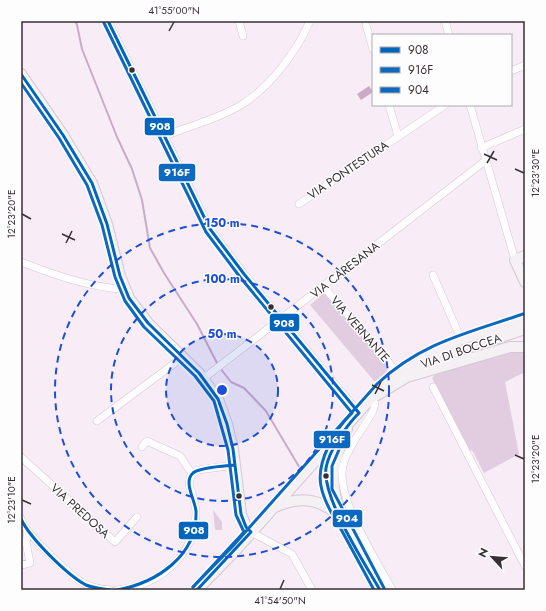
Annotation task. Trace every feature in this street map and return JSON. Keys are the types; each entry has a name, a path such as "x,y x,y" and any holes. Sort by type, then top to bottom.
{"main road":[{"path":"21,74 63,135 92,183 107,224 124,289 132,303 143,317 204,378 218,399 225,417 235,465 241,514 246,527 251,532"},
{"path":"525,256 515,260 525,280"},
{"name":"VIA DI BOCCEA","path":"197,590 273,508 370,398 397,372 422,355 461,339 521,320 525,316"},
{"name":"VIA DI BOCCEA","path":"397,372 525,329"},
{"path":"370,398 408,377 510,347 525,347"},
{"name":"VIA DI BOCCEA","path":"349,423 337,455 334,470 334,489 341,517 380,590"},
{"name":"VIA DI BOCCEA","path":"273,508 293,501 314,501 327,506 341,517"}],"street":[{"path":"108,21 187,185 210,229 358,412"},
{"path":"239,21 243,36"},
{"path":"164,136 222,114 251,98 278,70 310,21"},
{"path":"445,21 449,34"},
{"path":"366,25 372,46"},
{"path":"512,71 525,65"},
{"name":"VIA PONTESTURA","path":"389,106 398,136"},
{"name":"VIA PONTESTURA","path":"299,204 443,106"},
{"path":"470,106 481,148 515,260"},
{"path":"481,148 525,129"},
{"name":"VIA CARESANA","path":"204,378 485,161"},
{"path":"21,262 63,277 109,288 124,289"},
{"path":"433,275 461,339"},
{"name":"VIA VERNANTE","path":"323,286 397,372"},
{"path":"97,421 183,357"},
{"path":"433,387 525,566"},
{"path":"370,398 375,403 372,412 343,462 343,487 348,506 392,590"},
{"path":"142,447 147,441 178,456 192,474"},
{"name":"VIA PREDOSA","path":"21,457 115,542 137,517"},
{"path":"117,590 134,587 162,574 174,566 180,557 192,534 195,523 195,507 189,483 192,474 198,470 235,465"},
{"path":"21,519 28,531 81,582 94,587 110,590"},
{"path":"21,565 30,563 26,542 28,531"},
{"path":"251,532 292,554 312,590"}],"shaded area":[{"path":"369,86 372,90 372,93 361,100 357,94"},
{"path":"325,292 386,364 387,372 375,382 310,305"},
{"path":"508,350 525,351 525,372 505,382 519,454 484,473 472,450 469,451 432,378 438,372"},
{"path":"213,510 222,522 222,530 215,530"}],"waterway":[{"path":"75,21 82,49 117,137 132,169 142,200 150,248 164,273 197,324 218,365"},
{"path":"220,368 231,382 244,388 266,411 301,470"}],"transit line":[{"name":"908","path":"108,21 210,229 244,274 359,413"},
{"name":"916F","path":"104,23 206,232 240,277 352,413 339,428 328,446 321,467 321,486 324,498 374,590"},
{"name":"908","path":"21,74 63,135 92,183 107,224 120,276 129,298 148,323 199,373 218,399 227,424 233,449 241,514 246,527 251,532"},
{"name":"916F","path":"21,83 59,138 87,185 102,225 115,277 125,301 144,327 195,376 214,401 228,450 236,515 244,532 193,587"},
{"name":"904","path":"193,587 232,547 377,384 394,370 428,348 464,333 523,314"},
{"name":"908","path":"359,413 344,431 331,454 326,468 327,481 330,496 337,512 380,590"},
{"name":"904","path":"341,445 332,466 332,489 384,588"},
{"name":"908","path":"117,590 146,581 160,574 172,565 182,554 190,541 195,527 196,511 189,486 190,477 193,473 207,468 235,465"},
{"name":"908","path":"21,519 32,536 59,565 69,573 86,585 110,590"},
{"name":"908","path":"197,590 251,532"}]}
